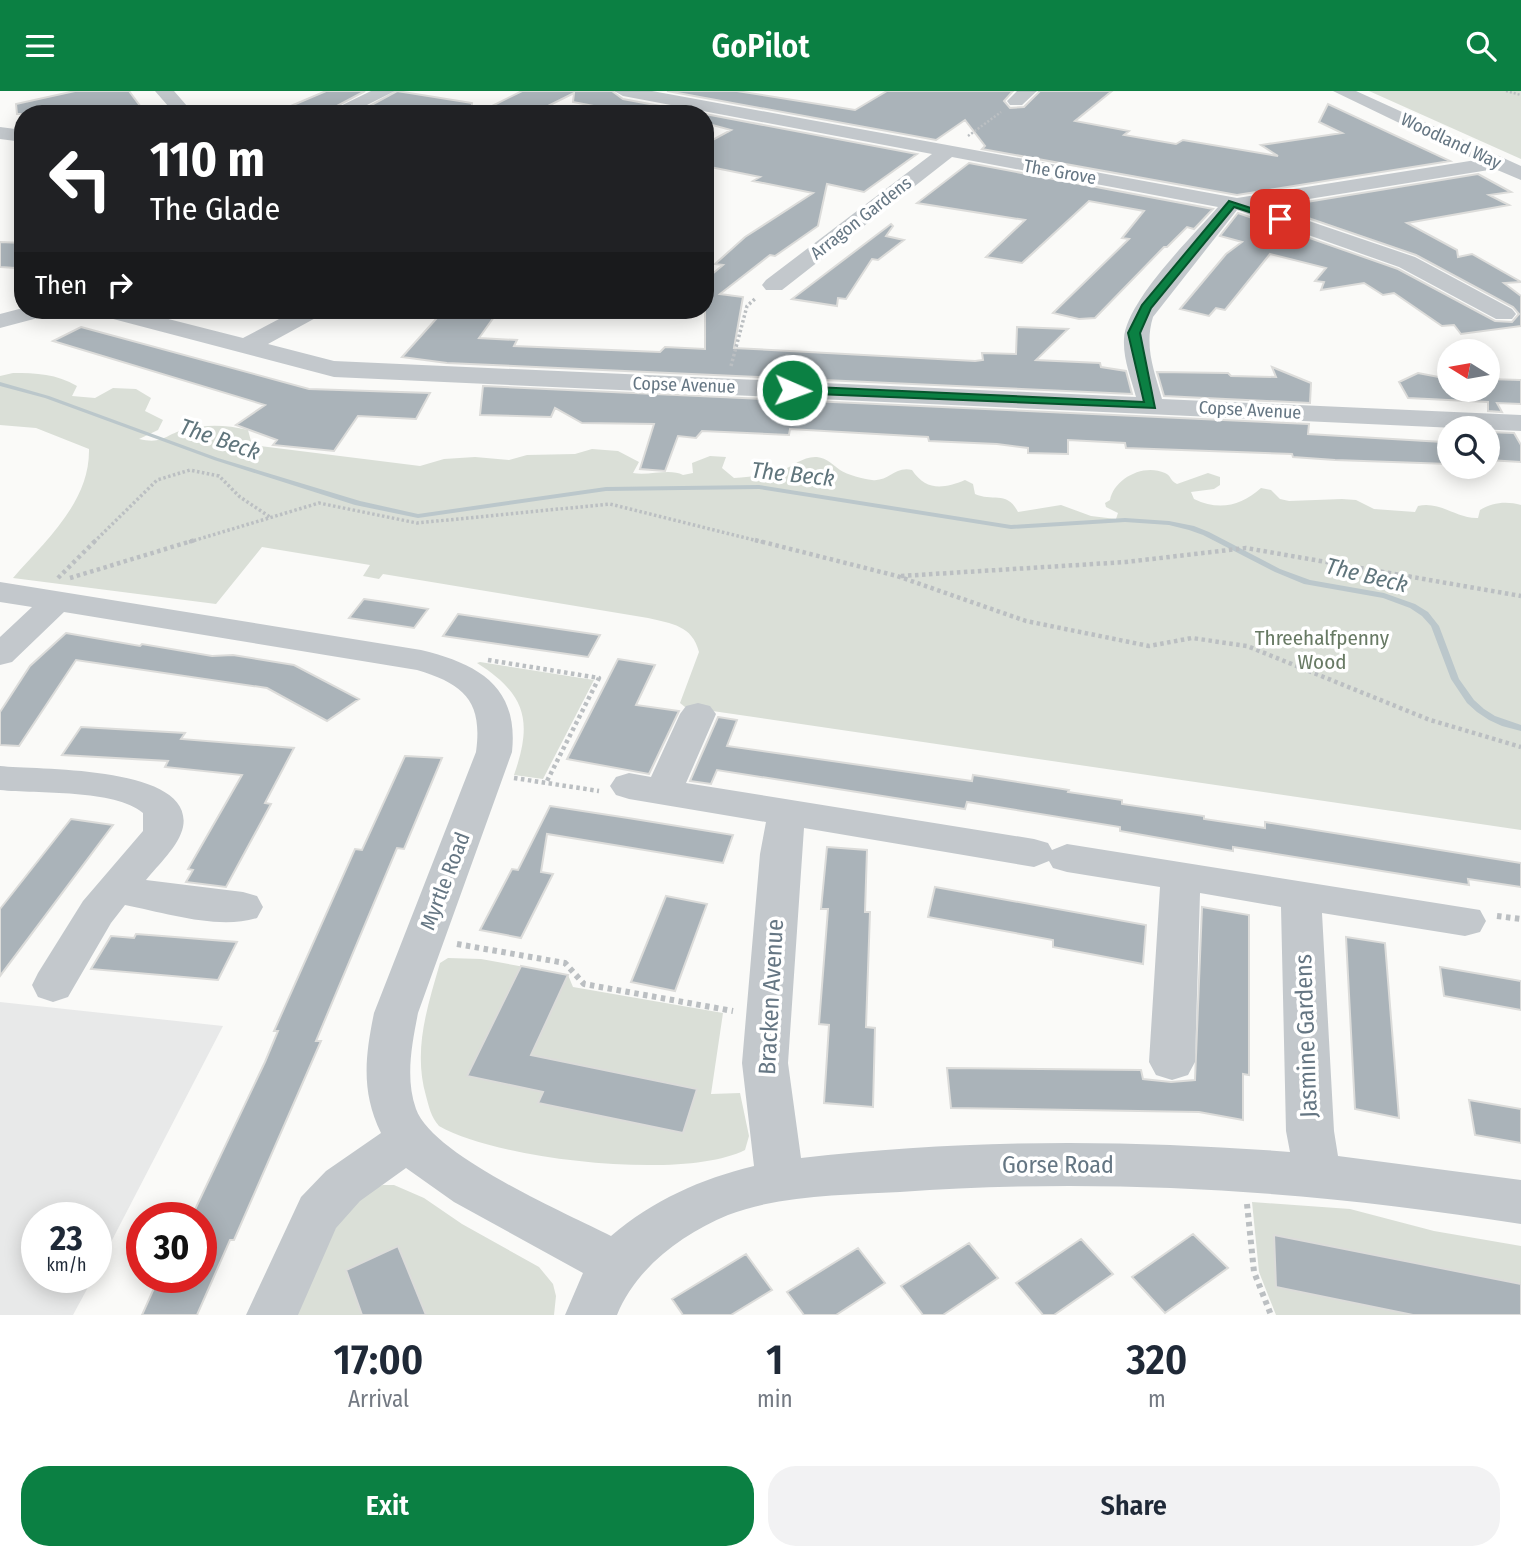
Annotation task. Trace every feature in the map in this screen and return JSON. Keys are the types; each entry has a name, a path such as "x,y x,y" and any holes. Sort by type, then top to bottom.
{"street":[{"path":"164,91 177,105"},
{"path":"354,105 386,91"},
{"name":"The Grove","path":"623,91 703,105"},
{"path":"682,105 707,91"},
{"name":"Woodland Way","path":"1342,91 1521,174"},
{"name":"The Grove","path":"714,107 1237,204 1498,163"},
{"name":"Arragon Gardens","path":"774,285 948,151"},
{"path":"1151,405 1135,340 1136,322 1148,304 1237,204 1407,262 1505,314"},
{"name":"Copse Avenue","path":"140,319 334,369 1521,423"},
{"path":"245,347 296,319"},
{"name":"Myrtle Road","path":"0,592 427,662 471,682 491,701 496,710 498,736 486,777 396,1013 387,1055 388,1098 408,1140 424,1157 450,1176 617,1265"},
{"path":"0,655 58,600"},
{"path":"698,714 646,789 1465,921"},
{"path":"0,778 126,788 157,800 164,817 159,837 81,934 53,985"},
{"name":"Bracken Avenue","path":"780,1183 766,1085 780,854 787,812"},
{"path":"1172,1062 1181,876"},
{"path":"116,889 176,901 243,907"},
{"name":"Jasmine Gardens","path":"1301,895 1310,1131 1318,1176"},
{"path":"272,1315 318,1213 344,1186 408,1140"},
{"name":"Gorse Road","path":"591,1315 603,1287 617,1265 646,1239 685,1213 736,1192 780,1183 883,1172 992,1165 1121,1165 1372,1180 1521,1202"}],"path":[{"path":"1506,91 1521,95"},
{"path":"948,151 1022,96"},
{"path":"725,387 747,306 774,285"},
{"path":"270,517 240,497 219,476 190,470 157,480 53,583 319,503 417,523 610,504 897,576 1026,621 1149,646 1192,638 1247,646 1430,720 1521,747"},
{"path":"897,576 1126,562 1246,548 1499,590 1521,596"},
{"path":"427,662 457,655 599,678 546,783"},
{"path":"486,777 613,793 646,789"},
{"path":"421,943 451,943 565,963 584,984 768,1018"},
{"path":"1244,1171 1254,1272 1271,1315"}],"shaded area":[{"path":"0,1002 223,1026 132,1202 126,1202 126,1213 112,1240 112,1202 21,1202 21,1293 85,1293 73,1315 0,1315"}],"green space":[{"path":"1369,91 1521,91 1521,159"},
{"name":"Threehalfpenny Wood","path":"13,373 62,379 77,386 72,396 95,398 113,388 136,389 151,398 145,411 163,420 158,430 139,439 155,441 195,427 225,426 248,430 252,445 420,466 444,459 475,457 509,460 527,455 575,454 592,449 618,451 639,462 633,473 639,474 672,472 683,475 693,473 692,463 710,456 726,457 722,468 734,478 771,473 807,458 817,457 856,477 878,480 906,469 912,470 929,485 942,486 965,480 973,484 975,494 1009,501 1018,512 1061,505 1091,516 1116,519 1118,513 1106,507 1105,503 1123,480 1148,470 1165,473 1177,484 1208,473 1220,477 1220,485 1214,489 1191,492 1194,499 1221,506 1238,503 1261,488 1271,490 1280,499 1289,501 1356,500 1374,509 1415,512 1418,506 1426,505 1470,518 1478,518 1480,510 1495,504 1521,505 1521,830 685,707 680,703 699,652 691,636 680,627 648,618 383,574 379,579 363,576 370,565 262,547 216,604 13,578 52,534 74,503 87,468 89,449 36,428 0,425 0,376"},
{"path":"477,663 594,680 543,779 514,775 523,739 521,710 506,686"},
{"path":"448,958 481,959 568,975 573,987 723,1013 711,1094 740,1093 749,1136 745,1150 717,1159 680,1164 591,1162 546,1157 503,1148 467,1138 439,1126 432,1115 422,1079 421,1046 426,1013 440,963"},
{"path":"383,1185 394,1185 424,1198 462,1224 539,1267 553,1284 556,1296 554,1315 297,1315 329,1239 340,1220 367,1192"},
{"path":"1252,1202 1350,1209 1434,1231 1521,1246 1521,1315 1276,1315 1259,1272"}],"building":[{"path":"75,91 129,91 139,105 16,105"},
{"path":"326,91 365,91 339,105 293,105"},
{"path":"397,91 472,103 472,105 371,105"},
{"path":"522,91 612,91 623,99 655,105 588,105 573,102 574,93 550,105 494,105"},
{"path":"667,91 737,91 855,110 887,91 1013,91 1004,101 1010,108 1024,107 1040,91 1112,91 1075,121 1129,131 1124,135 1176,144 1183,140 1278,156 1261,145 1342,133 1319,122 1328,104 1450,161 1237,195 982,149 985,146 965,120 936,140"},
{"path":"714,116 917,154 864,192 827,184 818,226 775,256 770,255 720,294 743,297 734,348 975,361 983,360 982,353 1016,354 1017,327 1068,329 1036,360 1100,363 1101,367 1126,371 1132,394 447,363 402,357 436,319 493,319 479,338 517,340 514,346 660,352 665,347 705,349 705,319 714,319 714,272 723,265 715,264 745,237 813,193 753,181 760,177 714,168 714,139 731,130 714,125"},
{"path":"969,163 1213,209 1194,229 1187,227 1164,247 1095,318 1079,319 1053,313 1129,239 1122,238 1144,211 1089,201 1022,263 986,257 1025,220 917,203"},
{"path":"1478,174 1511,192 1489,195 1509,205 1407,223 1457,250 1458,257 1472,254 1521,282 1504,283 1521,296 1521,326 1461,334 1454,325 1442,326 1394,293 1383,295 1364,283 1321,290 1324,282 1315,281 1326,268 1270,254 1225,310 1216,308 1209,316 1180,309 1226,254 1242,242 1220,236 1238,213 1398,269 1495,321 1512,322 1519,314 1513,307 1416,255 1276,207"},
{"path":"891,224 893,226 886,236 904,240 878,260 872,259 846,299 838,298 837,306 792,299"},
{"path":"0,242 14,243 14,268 0,267"},
{"path":"81,327 309,389 430,393 416,419 358,416 334,451 273,445 277,440 236,425 265,405 53,341"},
{"path":"1272,367 1311,383 1310,403 1164,396 1157,372 1276,377"},
{"path":"1418,373 1437,377 1437,399 1408,398 1399,382"},
{"path":"1500,379 1521,380 1521,404 1497,403 1500,403"},
{"path":"483,386 1309,424 1308,434 1437,442 1437,464 1335,460 1293,457 1292,454 1126,448 1125,443 1068,440 1068,454 1028,453 1028,448 929,441 928,437 790,429 789,435 702,431 696,438 678,436 665,471 640,469 654,424 582,423 555,408 551,417 480,415"},
{"path":"1488,403 1497,403 1502,412 1488,411"},
{"path":"1500,432 1514,433 1521,445 1521,462 1500,461"},
{"path":"364,599 428,609 414,628 349,618"},
{"path":"458,614 600,635 588,657 443,636"},
{"path":"66,633 140,646 142,644 212,656 233,655 294,665 359,699 327,721 267,688 76,660 19,746 0,745 0,712 30,666"},
{"path":"618,659 655,665 636,705 679,711 649,774 567,759"},
{"path":"718,717 737,720 727,746 972,781 973,775 1122,800 1122,804 1204,816 1204,819 1265,828 1265,822 1521,863 1521,887 1468,879 1469,885 1233,847 1233,851 1120,831 1120,827 967,802 965,809 717,770 711,784 690,781"},
{"path":"81,727 185,733 181,739 294,748 265,803 271,804 226,887 186,882 193,870 188,869 242,775 165,767 168,761 62,755"},
{"path":"405,756 442,758 404,849 397,848 316,1041 321,1041 234,1240 230,1240 217,1270 217,1202 199,1202 265,1062 278,1031 274,1031 355,849 362,850"},
{"path":"550,806 733,835 723,863 547,834 541,872 553,874 521,938 480,930 512,869 518,870"},
{"path":"71,819 113,825 0,976 0,909"},
{"path":"827,847 867,850 865,912 870,912 866,1027 875,1028 873,1107 824,1103 829,1025 819,1024 828,909 821,909"},
{"path":"935,887 1146,925 1143,964 1053,947 1053,940 928,917"},
{"path":"666,896 707,904 675,991 631,982"},
{"path":"1202,907 1249,915 1249,1075 1243,1074 1243,1120 1199,1112 951,1108 947,1068 1141,1070 1143,1079 1171,1082 1195,1080"},
{"path":"136,934 237,942 218,980 91,969 111,936 134,938"},
{"path":"1346,937 1385,943 1399,1118 1355,1109"},
{"path":"521,966 568,975 531,1055 697,1089 683,1133 538,1103 543,1092 467,1076"},
{"path":"1440,967 1521,981 1521,1010 1444,996"},
{"path":"1469,1100 1521,1109 1521,1143 1475,1135"},
{"path":"1193,1234 1228,1268 1165,1313 1132,1277"},
{"path":"1274,1235 1521,1284 1521,1315 1413,1315 1276,1287"},
{"path":"1081,1239 1113,1274 1054,1315 1043,1315 1016,1283"},
{"path":"969,1243 998,1278 943,1315 923,1315 901,1286"},
{"path":"398,1246 426,1315 362,1315 346,1270"},
{"path":"858,1248 885,1283 836,1315 804,1315 787,1292"},
{"path":"746,1254 772,1290 731,1315 683,1315 672,1299"},
{"path":"152,1293 207,1293 197,1315 142,1315"}],"waterway":[{"name":"The Beck","path":"0,384 47,397 216,459 358,503 418,516 606,489 759,487 1011,527 1125,520 1169,523 1206,534 1292,577 1321,586 1384,596 1413,606 1425,614 1435,626 1455,679 1470,701 1492,718 1521,728"}],"route":[{"path":"792,390 1151,405 1134,333 1136,322 1146,307 1233,203 1280,219"}]}
